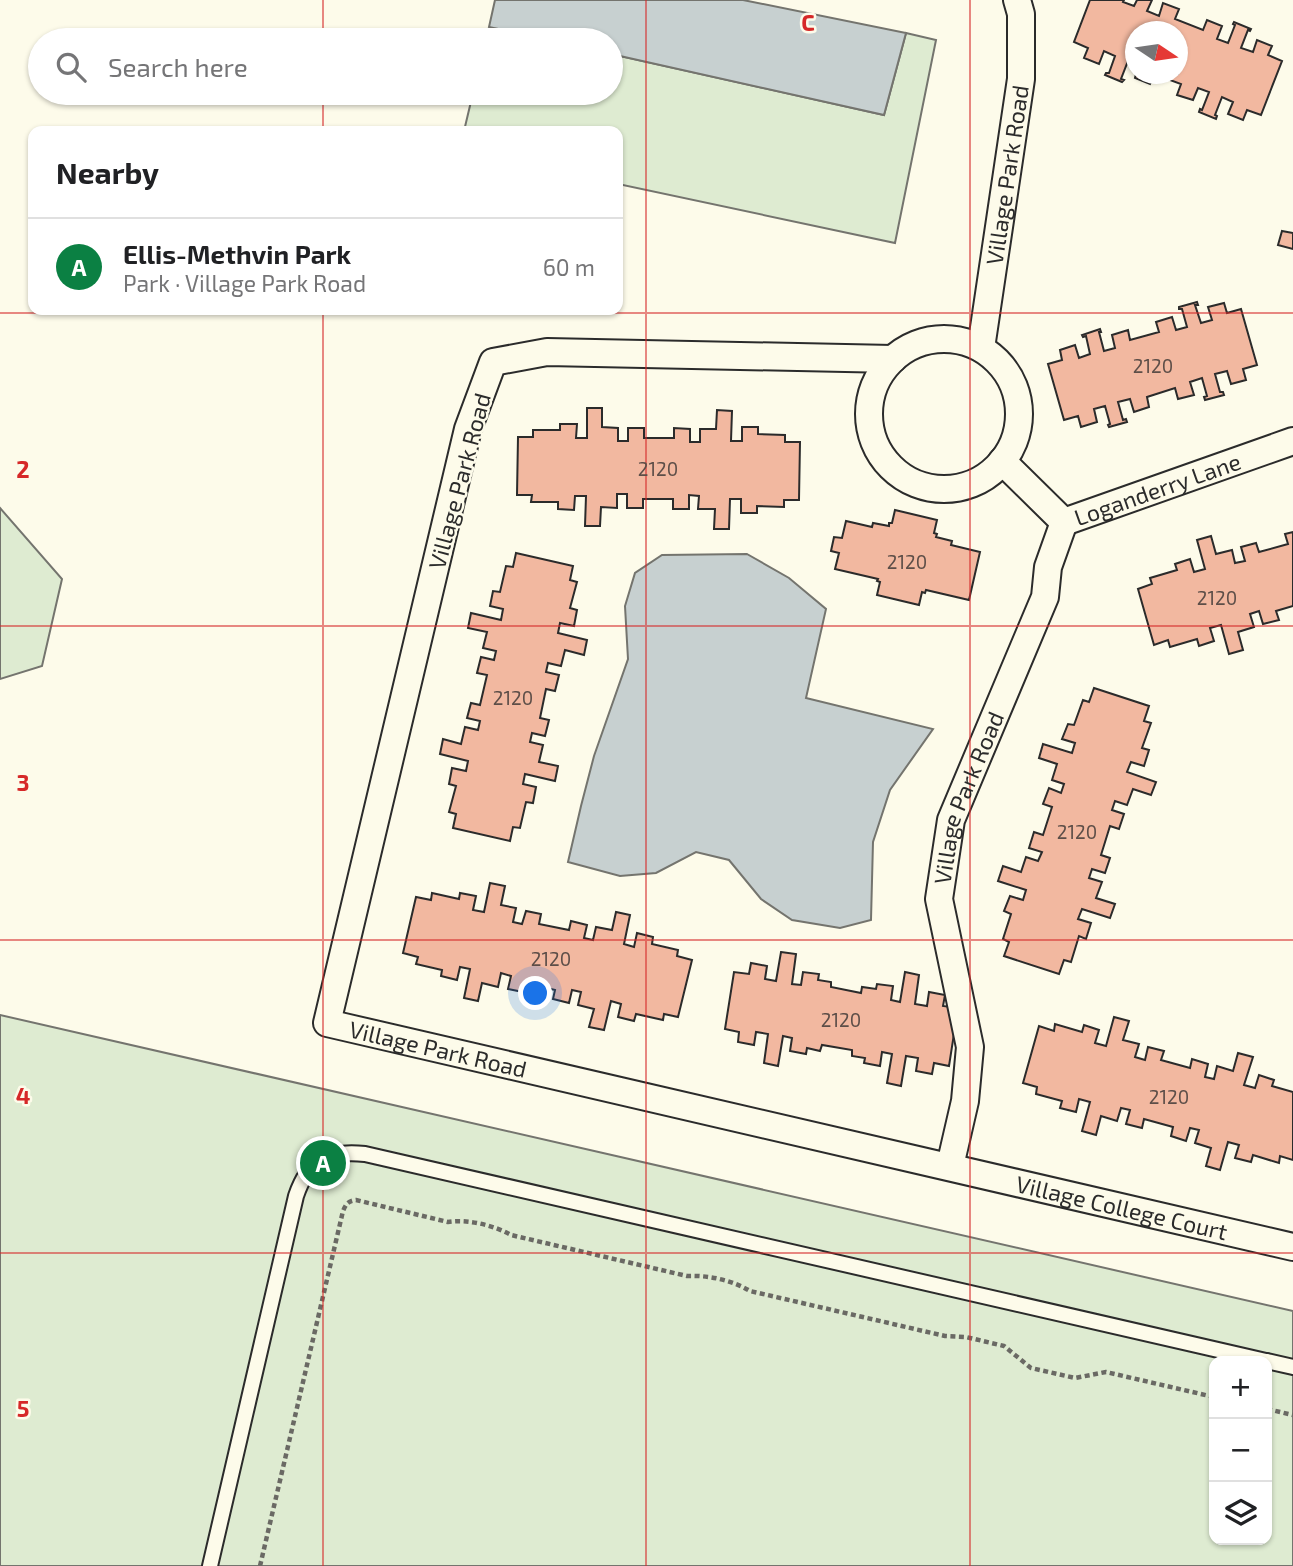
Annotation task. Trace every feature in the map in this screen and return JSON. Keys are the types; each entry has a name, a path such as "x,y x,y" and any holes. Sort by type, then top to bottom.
{"street":[{"name":"Village Park Road","path":"981,348 1021,79 1021,15 1017,0"},
{"path":"949,338 981,348 995,357 1011,377 1019,401 1019,426 1011,450 996,470 975,484 951,490 926,488 903,478 885,462 873,440 868,416 872,391 883,368 902,351 924,340 949,338"},
{"name":"Village Park Road","path":"893,359 547,352 493,362 468,429 327,1023 950,1166 965,1101 970,1047 939,899 951,820 1045,597 1048,567 1064,522"},
{"name":"Loganderry Lane","path":"1002,461 1064,522 1293,441"},
{"name":"Village College Court","path":"950,1166 1293,1247"}],"lane":[{"path":"210,1566 296,1196 309,1168 334,1154 365,1154 1244,1356"},
{"path":"1272,1362 1293,1367"}],"path":[{"path":"260,1566 343,1211 350,1201 356,1200 448,1222 460,1220 501,1229 511,1235 687,1276 714,1278 740,1285 750,1291 946,1336 966,1337 1004,1346 1031,1367 1075,1378 1106,1372 1209,1396"},
{"path":"1272,1410 1293,1415"}],"green space":[{"path":"906,33 936,40 895,243 623,185 623,126 465,126 470,105 623,105 623,57 884,115"},
{"path":"0,508 62,579 42,666 0,679"},
{"path":"0,1015 1293,1311 1293,1566 0,1566"}],"shaded area":[{"path":"495,0 743,0 906,33 884,115 623,57 623,28 489,27"},
{"path":"747,554 789,578 826,609 806,698 933,729 890,790 873,842 871,920 840,928 792,920 761,899 729,860 696,852 656,873 620,876 568,862 594,756 628,659 625,606 635,573 662,555"}],"building":[{"path":"1090,0 1124,0 1123,2 1134,6 1137,0 1152,0 1147,11 1159,16 1163,3 1179,9 1175,19 1180,21 1125,21 1125,69 1122,82 1105,75 1109,73 1115,56 1104,51 1099,64 1084,58 1088,48 1074,42"},
{"path":"1207,20 1222,26 1217,39 1228,43 1234,22 1251,29 1248,30 1241,48 1253,52 1257,40 1272,46 1268,55 1282,61 1261,115 1247,110 1243,120 1228,114 1233,102 1222,97 1216,119 1199,112 1209,92 1198,88 1193,100 1177,95 1181,84 1188,84 1188,24 1203,30"},
{"path":"1282,231 1293,233 1293,249 1278,245"},
{"path":"1197,302 1198,305 1195,305 1201,323 1212,320 1208,307 1224,303 1227,313 1241,309 1257,365 1243,369 1246,380 1231,384 1227,371 1215,374 1220,392 1224,395 1205,400 1204,397 1207,396 1202,378 1190,382 1194,395 1178,399 1175,388 1147,397 1149,407 1134,412 1130,399 1118,402 1123,420 1126,419 1127,422 1109,427 1105,406 1094,409 1097,422 1081,427 1078,416 1064,420 1048,364 1062,360 1060,350 1075,345 1079,358 1090,354 1086,336 1082,335 1100,329 1104,351 1115,348 1112,335 1128,330 1130,340 1159,332 1156,322 1172,317 1176,330 1187,327 1179,307"},
{"path":"587,408 602,408 602,427 618,428 618,441 628,441 628,428 644,428 644,438 674,438 674,428 690,429 690,442 700,442 700,429 716,429 717,410 732,411 731,441 742,441 742,427 758,427 758,434 785,435 785,442 800,442 799,500 784,500 784,507 757,506 757,513 741,513 741,499 730,499 729,529 714,529 715,509 698,509 699,496 689,495 689,509 673,509 673,499 643,499 643,508 627,508 627,494 617,494 617,508 601,507 600,526 585,526 586,496 575,496 574,510 558,509 558,502 531,502 532,495 517,495 518,437 533,437 533,430 560,430 560,424 577,424 576,438 587,438"},
{"path":"895,510 937,520 934,533 937,534 936,537 952,541 951,545 980,552 969,600 926,590 925,593 922,592 919,605 877,595 880,582 878,579 835,569 839,553 831,551 834,537 842,538 846,521 872,527 873,523 889,526"},
{"path":"1293,532 1293,606 1276,611 1279,620 1263,624 1259,611 1250,614 1254,627 1238,632 1243,650 1229,654 1221,625 1210,628 1214,641 1199,646 1197,639 1170,647 1168,640 1154,645 1138,589 1152,584 1150,578 1177,570 1175,564 1190,559 1194,572 1205,569 1197,540 1211,536 1216,554 1232,550 1235,563 1245,561 1241,547 1256,543 1259,552 1288,544 1285,534"},
{"path":"516,553 573,566 570,580 577,582 570,608 577,610 574,626 560,623 558,633 587,640 584,655 565,650 561,666 548,663 546,672 559,675 555,691 546,689 540,718 549,720 545,736 532,733 530,742 543,745 539,762 558,766 555,781 525,774 523,784 536,787 533,803 526,802 520,828 513,827 510,841 453,828 456,814 449,812 456,786 449,784 452,768 466,771 468,761 440,754 443,739 461,744 465,727 478,730 480,721 467,718 471,703 480,705 487,675 477,673 481,657 494,660 496,651 483,648 487,632 468,628 471,613 501,620 503,609 490,606 493,591 500,592 506,566 513,567"},
{"path":"1094,688 1149,706 1144,721 1151,723 1142,748 1149,750 1144,766 1131,762 1127,772 1156,782 1151,795 1133,789 1127,805 1115,801 1112,810 1124,814 1119,829 1110,826 1101,855 1110,858 1105,873 1092,869 1089,878 1102,882 1096,898 1115,904 1110,918 1082,909 1078,919 1091,923 1086,939 1079,936 1071,962 1064,960 1059,974 1004,956 1009,942 1003,939 1011,914 1004,911 1010,896 1023,900 1026,890 998,881 1003,866 1021,872 1026,857 1038,861 1042,852 1029,848 1034,832 1043,835 1052,807 1043,804 1049,788 1061,793 1064,784 1052,780 1057,764 1039,758 1043,744 1072,753 1075,743 1062,739 1068,724 1074,725 1083,700 1089,702"},
{"path":"490,883 505,886 501,905 516,908 513,922 522,924 526,911 541,914 539,924 569,930 571,921 587,925 584,938 593,940 596,927 612,930 616,912 630,915 624,944 634,947 637,933 653,937 652,944 678,950 677,956 692,960 678,1017 664,1014 663,1020 636,1014 634,1021 618,1017 621,1004 611,1001 604,1030 589,1027 594,1009 578,1005 581,992 572,990 569,1003 553,999 555,990 526,983 523,992 508,989 511,976 501,973 498,987 482,983 478,1001 464,998 470,969 460,967 457,980 441,976 442,970 416,964 418,957 403,953 416,897 431,900 432,893 459,899 460,893 476,896 473,910 484,912"},
{"path":"781,952 796,954 792,984 801,985 803,972 819,974 818,980 831,982 831,987 861,993 862,987 876,989 877,984 893,986 891,1000 900,1002 905,972 919,975 915,1004 927,1006 929,992 945,995 943,1006 958,1008 949,1066 934,1063 932,1074 916,1071 918,1058 906,1056 901,1086 887,1083 892,1054 882,1052 880,1066 864,1063 865,1058 852,1056 852,1050 822,1045 820,1051 807,1048 806,1054 790,1051 792,1038 783,1036 778,1066 764,1063 768,1034 756,1032 754,1045 738,1042 739,1032 725,1029 734,972 749,974 751,963 767,966 765,979 776,981"},
{"path":"1114,1017 1129,1021 1123,1040 1139,1044 1135,1057 1145,1060 1148,1047 1164,1051 1161,1060 1190,1068 1192,1059 1208,1064 1205,1077 1214,1079 1217,1066 1233,1071 1238,1053 1253,1057 1244,1085 1255,1088 1259,1075 1274,1080 1272,1086 1293,1092 1293,1160 1280,1156 1279,1163 1253,1155 1251,1162 1235,1158 1239,1145 1228,1142 1220,1170 1206,1166 1211,1148 1195,1143 1199,1130 1190,1128 1186,1141 1171,1136 1173,1127 1144,1119 1142,1128 1126,1124 1130,1110 1121,1108 1117,1121 1101,1116 1096,1135 1082,1131 1090,1102 1079,1099 1076,1112 1060,1108 1062,1101 1036,1094 1037,1087 1023,1083 1039,1026 1054,1031 1055,1024 1082,1032 1084,1025 1099,1030 1095,1043 1106,1046"}],"place":[{"name":"Ellis-Methvin Park","path":"323,1163"}]}
